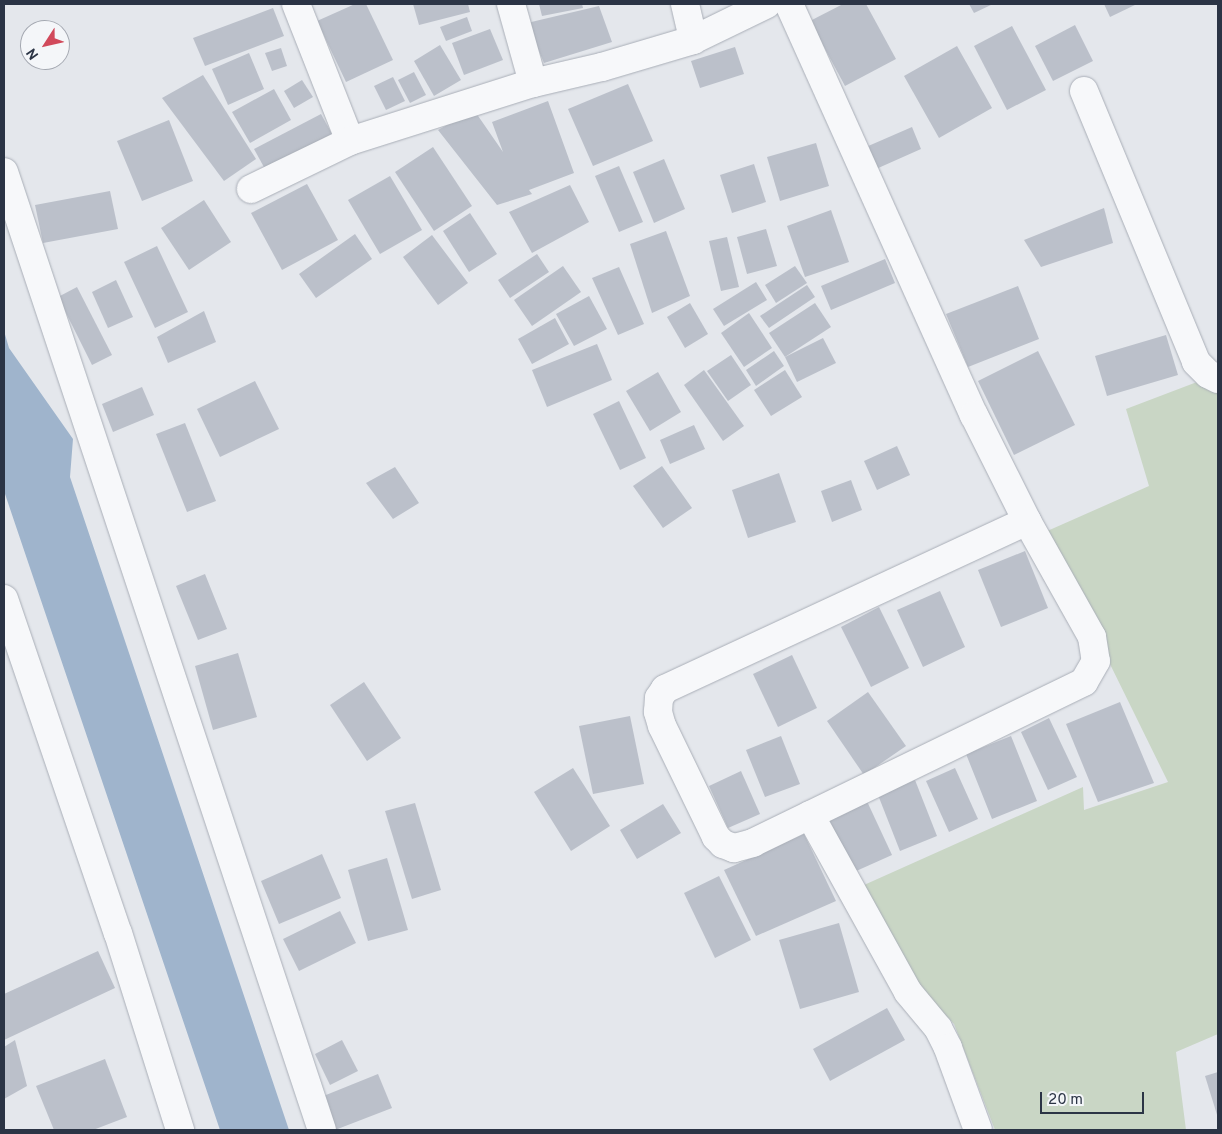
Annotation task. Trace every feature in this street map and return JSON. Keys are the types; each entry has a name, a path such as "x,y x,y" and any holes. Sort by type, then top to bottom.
{"street":[{"path":"296,4 350,142"},
{"path":"510,4 532,83"},
{"path":"685,4 693,40"},
{"path":"251,189 350,142 532,83 602,67 693,40 767,4"},
{"path":"789,4 974,415 1026,520 1092,638 1096,661 1092,672 1084,682 744,847 734,848 724,844 716,837 662,726 658,712 658,698 665,689 1026,520"},
{"path":"1084,91 1196,362 1208,374 1218,378"},
{"path":"4,172 322,1130"},
{"path":"4,599 118,932 180,1130"},
{"path":"810,815 908,992 938,1028 948,1048 978,1130"}],"green space":[{"path":"1218,374 1218,1034 1176,1052 1186,1130 995,1130 954,1024 920,988 864,885 1083,787 1084,810 1168,782 1045,532 1149,486 1126,409"}],"water":[{"path":"4,331 9,348 73,439 70,477 289,1130 220,1130 4,491"}],"building":[{"path":"355,4 366,4 393,60 346,82 317,21"},
{"path":"413,4 468,4 470,12 419,25"},
{"path":"539,4 582,4 583,8 542,16"},
{"path":"843,4 866,4 896,59 845,86 810,21"},
{"path":"969,4 993,4 974,13"},
{"path":"1104,4 1137,4 1110,17"},
{"path":"599,6 612,42 544,63 527,23"},
{"path":"273,8 284,36 205,66 193,38"},
{"path":"467,17 472,31 446,41 440,27"},
{"path":"1075,25 1093,61 1053,81 1035,46"},
{"path":"1012,26 1046,90 1007,110 974,46"},
{"path":"490,29 503,60 464,75 452,43"},
{"path":"440,45 461,80 434,96 414,61"},
{"path":"957,46 992,108 939,138 904,76"},
{"path":"735,47 744,74 700,88 691,61"},
{"path":"281,48 287,66 272,71 265,53"},
{"path":"249,53 264,89 228,105 212,69"},
{"path":"414,72 426,95 410,103 398,80"},
{"path":"203,75 256,159 224,181 162,98"},
{"path":"393,77 405,101 386,110 374,86"},
{"path":"302,80 313,97 294,108 284,91"},
{"path":"628,84 653,141 593,166 568,109"},
{"path":"274,89 291,120 250,143 232,112"},
{"path":"548,101 574,173 529,190 532,194 497,205 438,130 474,110 503,152 492,122"},
{"path":"321,114 332,134 265,169 254,149"},
{"path":"169,120 193,181 142,201 117,141"},
{"path":"912,127 921,149 876,169 866,147"},
{"path":"816,143 829,186 780,201 767,157"},
{"path":"433,147 472,206 434,231 395,172"},
{"path":"664,159 685,209 654,223 633,172"},
{"path":"754,164 766,202 732,213 720,175"},
{"path":"619,166 643,222 619,232 595,176"},
{"path":"390,176 422,230 380,254 348,200"},
{"path":"307,184 338,240 282,270 251,213"},
{"path":"570,185 589,222 532,253 509,212"},
{"path":"110,191 118,229 43,243 35,205"},
{"path":"204,200 231,242 189,270 161,228"},
{"path":"1104,208 1113,243 1041,267 1024,240"},
{"path":"831,210 849,262 805,277 787,226"},
{"path":"470,213 497,254 469,272 443,231"},
{"path":"766,229 777,266 747,274 737,237"},
{"path":"666,231 690,296 652,313 630,244"},
{"path":"355,234 372,259 316,298 299,274"},
{"path":"432,235 468,283 438,305 403,257"},
{"path":"727,237 739,287 721,291 709,241"},
{"path":"157,246 188,312 155,328 124,262"},
{"path":"537,254 549,272 510,298 498,280"},
{"path":"885,259 895,283 831,310 821,286"},
{"path":"563,266 581,292 532,326 514,300"},
{"path":"795,266 807,283 776,303 765,285"},
{"path":"619,267 644,324 618,335 592,278"},
{"path":"116,280 133,317 108,328 92,292"},
{"path":"756,282 767,300 724,326 713,309"},
{"path":"807,285 815,297 769,328 760,316"},
{"path":"1018,286 1039,339 968,367 946,314"},
{"path":"77,287 112,355 92,365 58,297"},
{"path":"589,296 607,329 574,346 556,314"},
{"path":"690,303 708,334 685,348 667,317"},
{"path":"815,303 831,327 785,357 769,333"},
{"path":"204,311 216,342 168,363 157,337"},
{"path":"749,313 772,348 744,367 721,333"},
{"path":"555,318 569,344 532,364 518,339"},
{"path":"1166,335 1178,375 1107,396 1095,356"},
{"path":"823,338 836,363 797,382 785,357"},
{"path":"597,344 612,380 547,407 532,370"},
{"path":"774,351 784,366 756,386 746,370"},
{"path":"1038,351 1075,425 1014,455 978,381"},
{"path":"731,355 751,385 728,401 707,371"},
{"path":"704,370 744,426 723,441 684,385"},
{"path":"785,370 802,397 771,416 754,390"},
{"path":"658,372 681,412 650,431 626,391"},
{"path":"255,381 279,429 220,457 197,409"},
{"path":"142,387 154,415 113,432 102,404"},
{"path":"619,401 646,458 620,470 593,414"},
{"path":"185,423 216,501 187,512 156,434"},
{"path":"694,425 705,449 670,464 660,440"},
{"path":"897,446 910,475 877,490 864,461"},
{"path":"662,466 692,508 663,528 633,486"},
{"path":"395,467 419,503 393,519 366,483"},
{"path":"779,473 796,522 748,538 732,490"},
{"path":"851,480 862,510 832,522 821,491"},
{"path":"1025,551 1048,608 1001,627 978,570"},
{"path":"205,574 227,629 198,640 176,586"},
{"path":"940,591 965,647 923,667 897,610"},
{"path":"879,607 909,668 871,687 841,627"},
{"path":"238,653 257,717 213,730 195,666"},
{"path":"792,655 817,708 778,727 753,674"},
{"path":"364,682 401,738 367,761 330,705"},
{"path":"868,692 906,746 864,775 827,721"},
{"path":"1120,702 1154,783 1098,802 1066,724"},
{"path":"630,716 644,784 593,794 579,726"},
{"path":"1049,718 1077,777 1048,790 1021,732"},
{"path":"781,736 800,784 765,797 746,750"},
{"path":"1011,736 1037,801 992,819 966,754"},
{"path":"573,768 610,826 571,851 534,792"},
{"path":"955,768 978,819 949,832 926,781"},
{"path":"741,771 760,814 728,828 709,786"},
{"path":"915,780 937,836 900,851 878,795"},
{"path":"865,797 892,855 854,872 827,815"},
{"path":"415,803 441,890 412,899 385,811"},
{"path":"663,804 681,833 637,859 620,830"},
{"path":"804,834 836,901 756,936 724,870"},
{"path":"322,854 341,898 279,924 261,881"},
{"path":"387,858 408,930 368,941 348,870"},
{"path":"719,876 751,940 715,958 684,893"},
{"path":"340,911 356,943 299,971 283,939"},
{"path":"839,923 859,992 800,1009 779,940"},
{"path":"98,951 115,988 4,1040 4,994"},
{"path":"887,1008 905,1040 830,1081 813,1049"},
{"path":"15,1040 27,1086 4,1099 4,1047"},
{"path":"342,1040 358,1071 330,1085 315,1054"},
{"path":"105,1059 127,1117 93,1130 54,1130 36,1086"},
{"path":"1218,1072 1218,1118 1205,1076"},
{"path":"378,1074 392,1108 335,1130 321,1097"}]}
